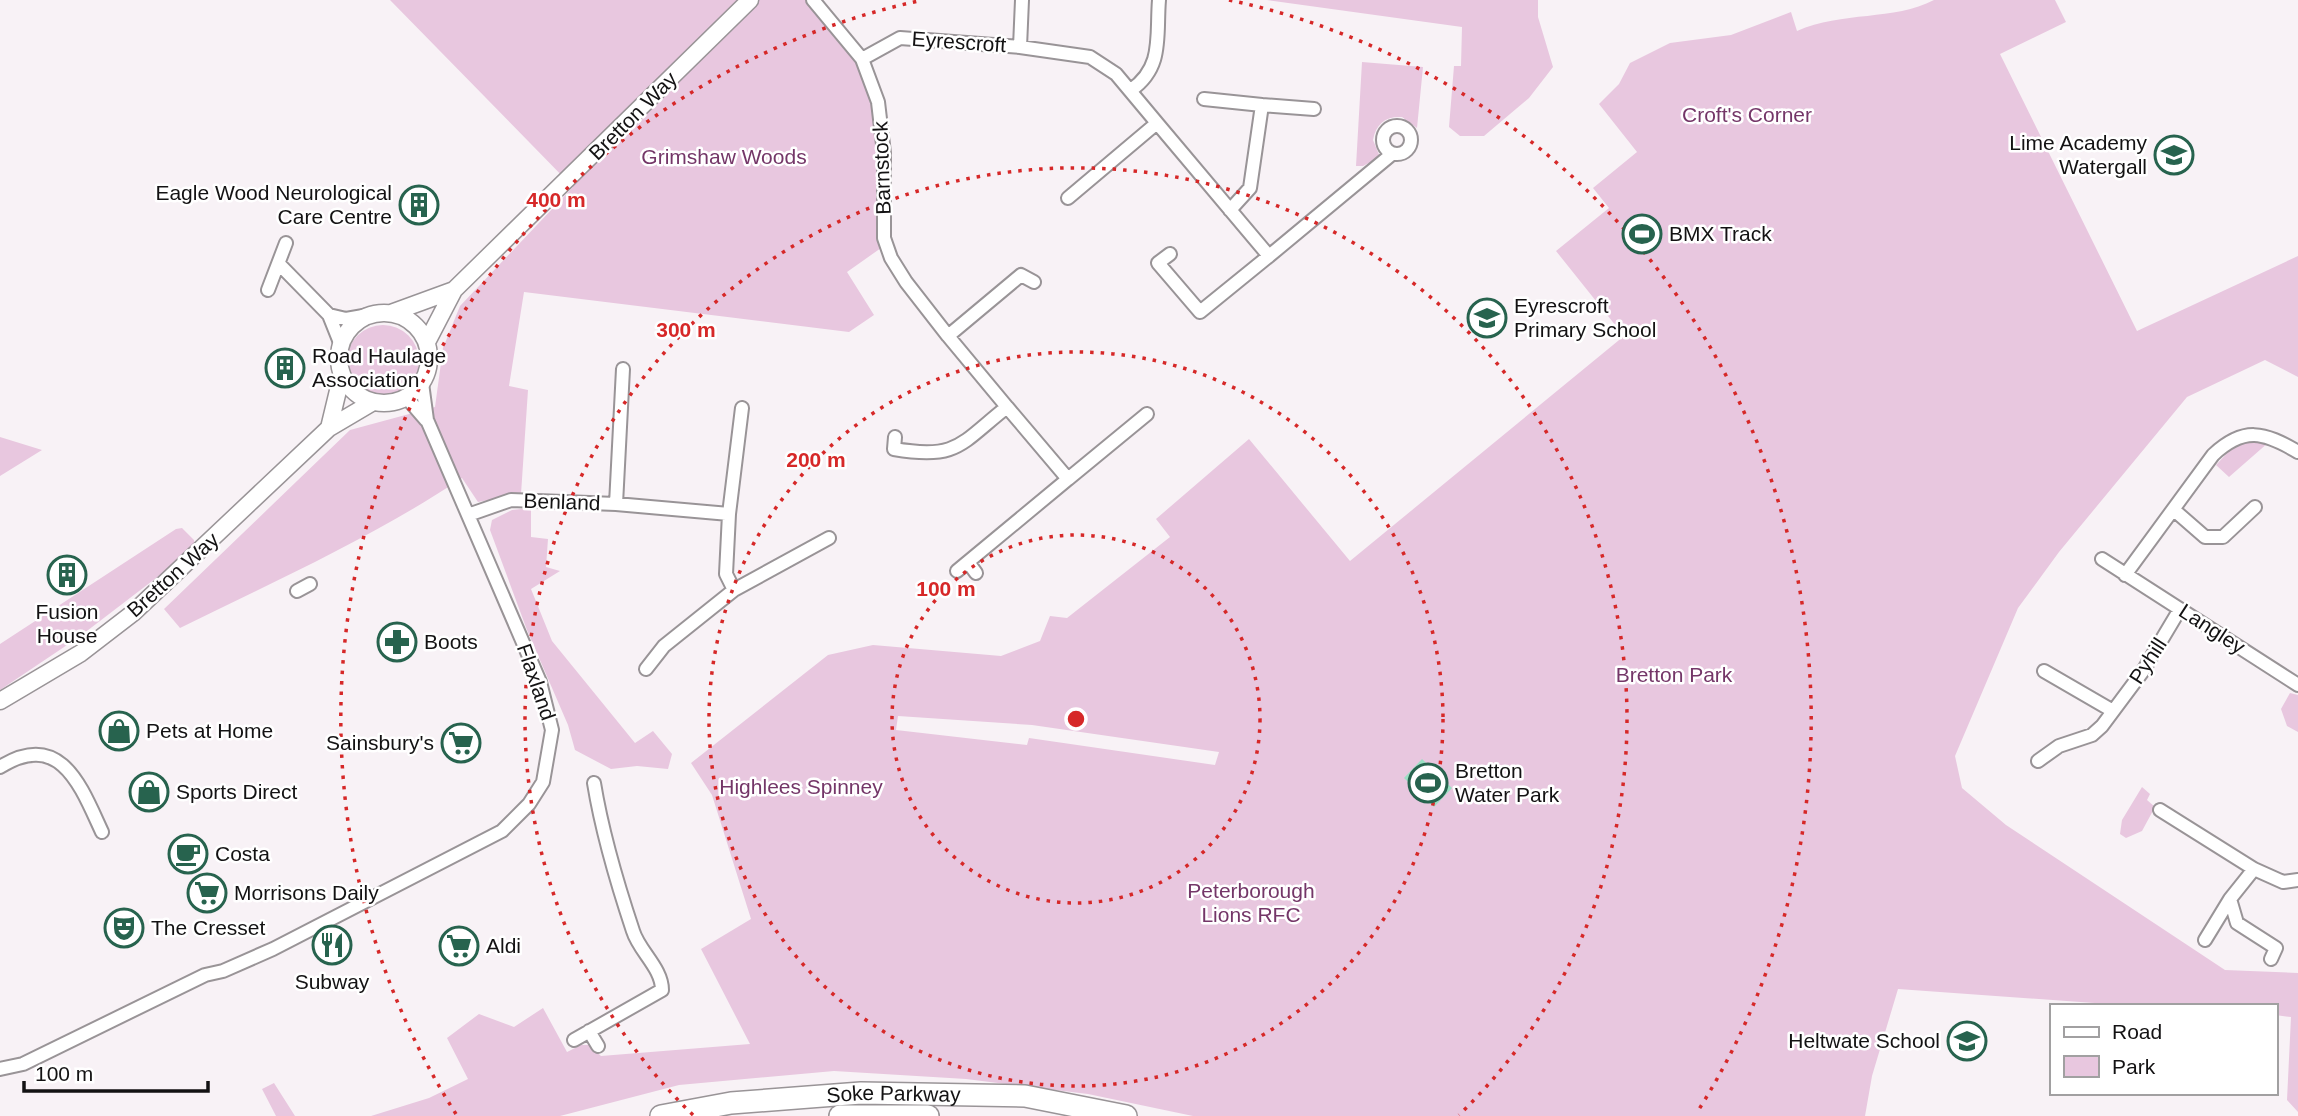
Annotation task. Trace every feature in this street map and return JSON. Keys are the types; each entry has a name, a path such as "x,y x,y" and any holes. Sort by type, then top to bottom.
{"highway":[{"name":"Soke Parkway","path":"662,1116 732,1103 861,1093 1024,1097 1126,1116"},
{"name":"Soke Parkway","path":"840,1116 928,1116"}],"street":[{"name":"Bretton Way","path":"427,342 454,290 750,0"},
{"name":"Barnstock","path":"813,0 862,59 878,102 884,153 884,238 906,282 1068,479"},
{"name":"Eyrescroft","path":"1020,47 1022,0"},
{"path":"1132,90 1147,79 1156,60 1164,20 1159,0"},
{"name":"Eyrescroft","path":"862,59 900,38 1020,47 1090,57 1116,74 1132,90 1269,256"},
{"path":"1204,99 1314,109"},
{"path":"1230,209 1250,188 1262,105"},
{"path":"1068,198 1079,180 1157,123"},
{"path":"1170,254 1158,263 1200,312 1392,154"},
{"path":"268,290 280,265 286,243"},
{"path":"280,265 329,315 341,345 342,374 329,428"},
{"path":"948,336 1021,275 1034,282"},
{"name":"Bretton Way","path":"391,313 454,290"},
{"path":"329,315 346,319 391,313 413,322 427,342 430,363 422,383 407,398 396,402 373,402 351,389 342,374"},
{"path":"341,345 356,322 369,315"},
{"name":"Benland","path":"616,504 623,369"},
{"name":"Flaxland","path":"422,383 426,420"},
{"name":"Flaxland","path":"0,1069 23,1064 210,974 273,949 502,831 529,803 543,782 552,730 540,682 426,420 407,398"},
{"name":"Bretton Way","path":"0,701 81,653 152,598 329,428 373,402"},
{"path":"895,437 894,449 942,454 954,449 1007,407"},
{"path":"734,590 726,574 729,514 742,408"},
{"path":"957,571 1147,414"},
{"path":"1137,422 1145,433"},
{"path":"2125,575 2213,455 2229,440 2253,434 2269,437 2298,452"},
{"name":"Benland","path":"468,515 511,500 616,504 729,514"},
{"path":"2174,510 2206,537 2223,537 2255,507"},
{"path":"646,669 664,646 734,590 829,538"},
{"name":"Langley","path":"2102,559 2298,685"},
{"path":"968,562 976,573"},
{"path":"298,591 310,584"},
{"name":"Pyhill","path":"2038,761 2059,746 2092,735 2143,671 2180,609"},
{"path":"2044,671 2113,711"},
{"path":"0,767 26,755 39,755 66,765 75,775 102,832"},
{"path":"574,1040 658,993 662,985 634,935 598,811 594,783"},
{"path":"2160,810 2254,869 2283,882 2298,880"},
{"path":"2205,940 2230,899 2254,869"},
{"path":"2230,899 2237,923 2276,948 2271,959"},
{"path":"589,1031 598,1046"}],"green space":[{"name":"Grimshaw Woods","path":"390,0 807,0 854,60 871,102 878,148 878,240 881,248 847,272 874,315 849,332 524,292 509,386 528,390 521,494 478,502 462,478 359,539 180,628 164,609 350,430 435,407 443,348 460,306 573,187"},
{"path":"1267,0 1538,0 1538,17 1553,67 1529,98 1484,136 1460,136 1449,127 1454,66 1461,66 1462,27"},
{"name":"Bretton Park","path":"1934,0 2055,0 2066,22 2000,54 2137,331 2298,256 2298,377 2265,360 2187,397 2059,552 2018,608 1955,756 1962,788 2006,825 2225,970 2298,973 2298,1112 2287,1100 2291,1017 2277,1015 2277,1004 2108,1004 1898,989 1872,1076 1865,1116 1193,1116 1088,1094 966,1079 834,1071 679,1085 560,1116 371,1116 429,1098 468,1079 447,1038 479,1014 514,1027 543,1008 567,1052 581,1045 589,1045 601,1056 750,1044 701,949 751,919 712,795 691,763 828,655 873,645 1001,656 1040,641 1050,616 1067,618 1170,537 1156,519 1249,439 1350,561 1624,336 1556,251 1609,208 1593,188 1637,152 1599,104 1619,84 1630,63 1670,43 1731,35 1791,12 1797,31 1832,21 1902,11","holes":["898,716 1032,725 1219,752 1215,765 1029,738 1027,745 896,730"]},
{"path":"1362,62 1423,67 1417,128 1402,117 1386,120 1379,125 1373,140 1380,157 1363,166 1356,166"},
{"path":"383,325 403,331 413,341 419,361 413,381 403,391 383,397 363,391 353,381 347,361 353,341 363,331"},
{"path":"0,437 42,450 0,476"},
{"path":"2251,441 2269,442 2229,477 2216,465 2232,448"},
{"path":"531,508 531,537 548,539 546,567 560,571 531,589 552,641 635,743 653,731 672,754 668,769 637,766 611,769 575,750 568,725 527,630 490,530 492,520 512,510"},
{"path":"182,528 194,540 194,549 79,637 0,690 0,644 176,529"},
{"path":"2290,693 2298,695 2298,732 2287,726 2281,709"},
{"path":"2142,787 2150,794 2147,800 2155,807 2142,831 2126,838 2120,834 2122,820"},
{"path":"274,1083 295,1116 276,1116 262,1089"}],"shaded area":[{"name":"Bretton Water Park","path":"1422,759 1452,788 1434,807 1404,778"}],"place":[{"name":"Lime Academy Watergall","path":"2174,155"},
{"name":"Eagle Wood Neurological Care Centre","path":"419,205"},
{"name":"BMX Track","path":"1642,234"},
{"name":"Eyrescroft Primary School","path":"1487,318"},
{"name":"Road Haulage Association","path":"285,368"},
{"name":"Fusion House","path":"67,575"},
{"name":"Boots","path":"397,642"},
{"name":"Pets at Home","path":"119,731"},
{"name":"Sainsbury's","path":"461,743"},
{"name":"Bretton Water Park","path":"1428,783"},
{"name":"Sports Direct","path":"149,792"},
{"name":"Costa","path":"188,854"},
{"name":"Morrisons Daily","path":"207,893"},
{"name":"The Cresset","path":"124,928"},
{"name":"Subway","path":"332,945"},
{"name":"Aldi","path":"459,946"},
{"name":"Heltwate School","path":"1967,1041"}],"park label":[{"name":"Croft's Corner","path":"1747,115"},
{"name":"Highlees Spinney","path":"801,787"},
{"name":"Peterborough Lions RFC","path":"1251,903"}]}
